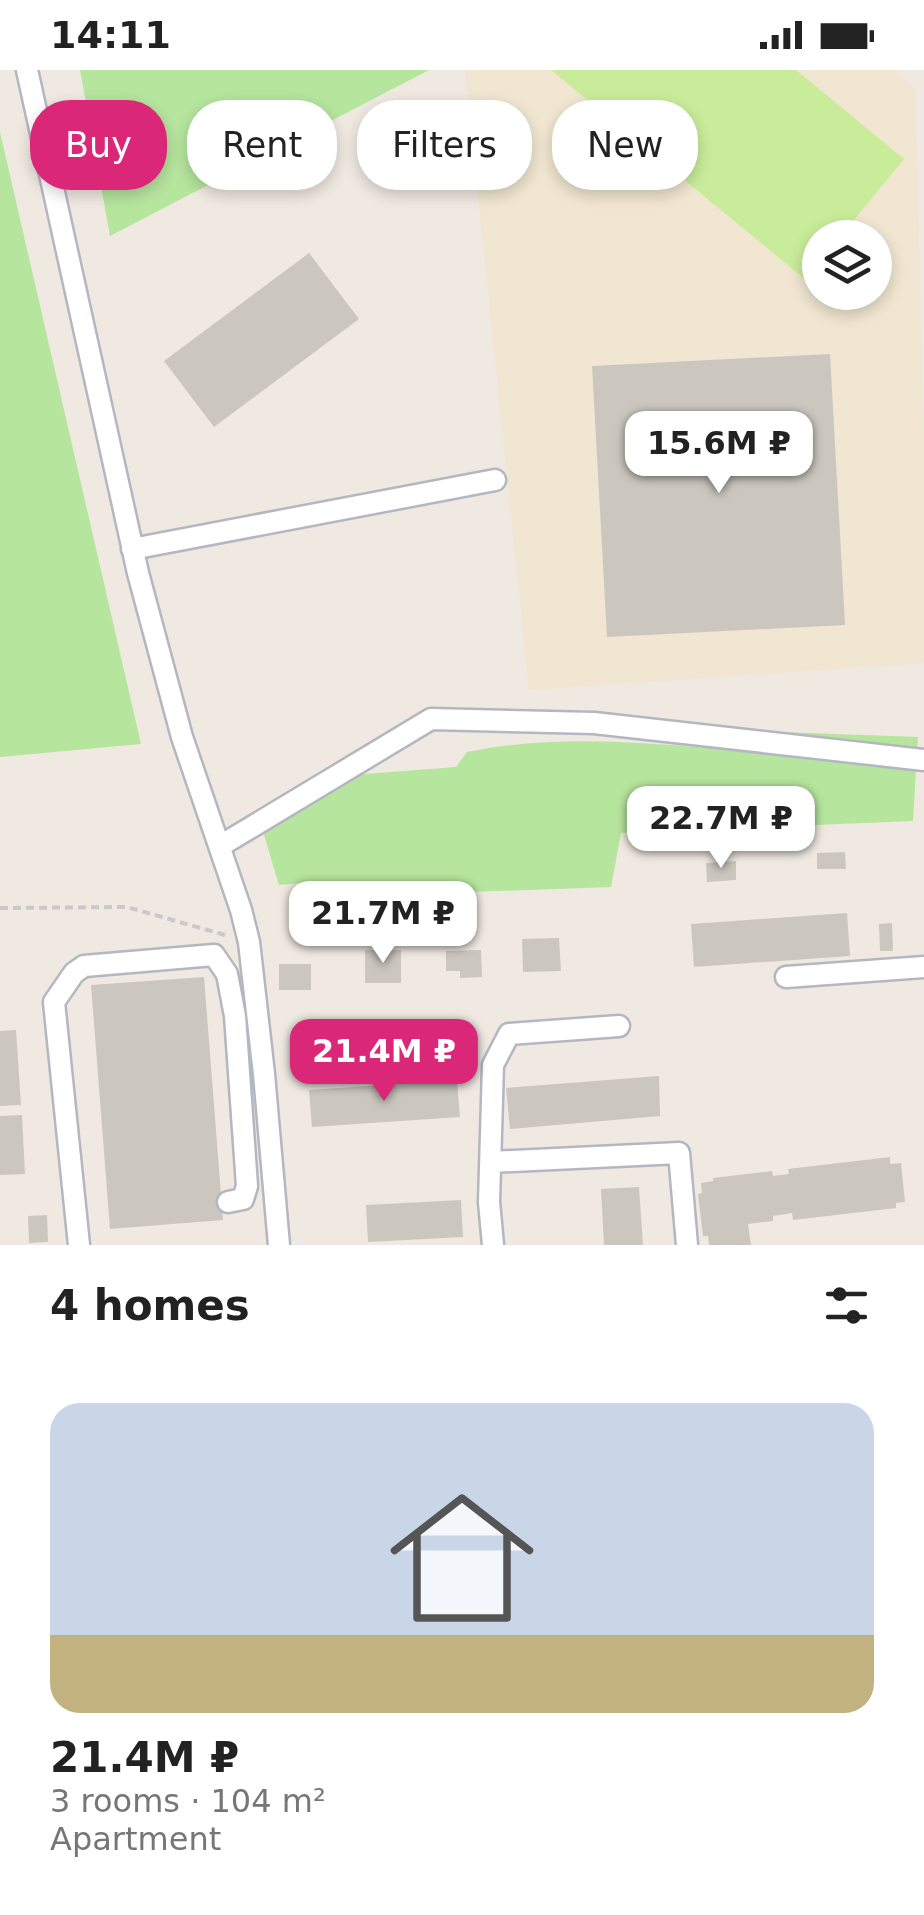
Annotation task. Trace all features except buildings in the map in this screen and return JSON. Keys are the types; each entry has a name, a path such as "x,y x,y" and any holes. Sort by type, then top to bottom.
{"lane":[{"path":"27,70 132,549 182,737 249,942 280,1245"},
{"path":"132,549 495,480"},
{"path":"220,846 431,719 594,723 924,760"},
{"path":"79,1245 54,1002 74,973 84,966 214,955 226,974 235,1016 247,1186 243,1199 228,1202"},
{"path":"786,977 924,967"},
{"path":"493,1245 489,1202 493,1065 509,1034 619,1026"},
{"path":"491,1162 678,1153 687,1245"}],"path":[{"path":"0,908 128,907 249,942"}],"shaded area":[{"path":"465,70 894,70 915,88 924,434 924,663 529,690 477,190 532,190 532,100 468,100"}],"green space":[{"path":"80,70 429,70 371,100 357,100 357,107 337,118 337,100 187,100 187,190 198,190 110,236 102,190 167,190 167,100 85,100"},
{"path":"551,70 796,70 904,159 854,220 802,220 802,277 697,190 698,100 587,100"},
{"path":"0,132 141,744 0,757"},
{"path":"704,729 918,737 913,821 621,833 611,887 328,897 324,881 279,885 262,828 313,778 456,767 467,752 526,744 615,742 705,748"}]}
